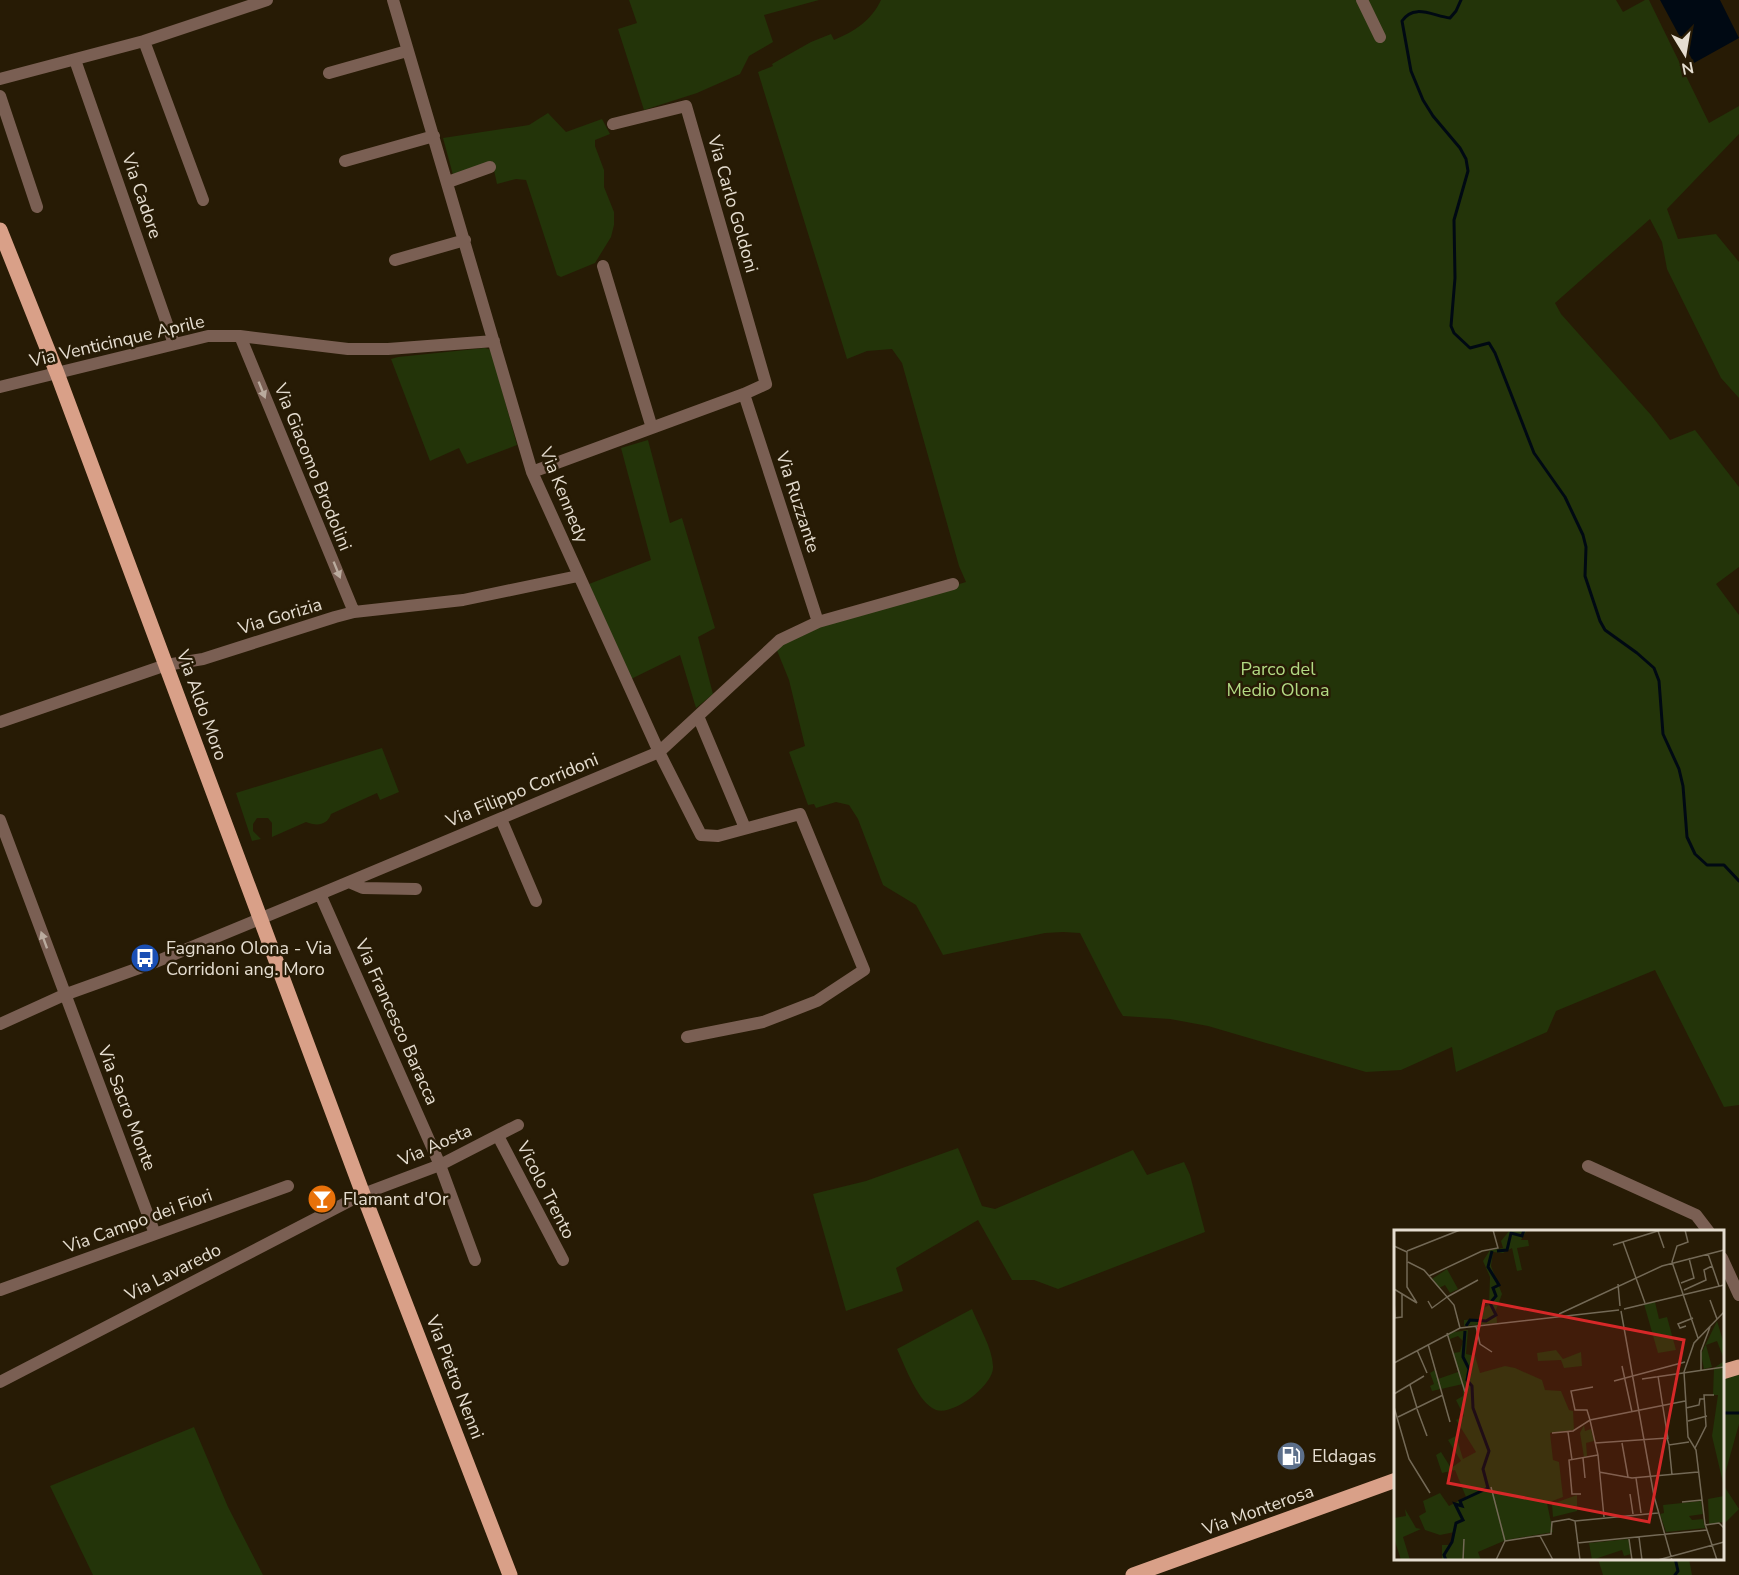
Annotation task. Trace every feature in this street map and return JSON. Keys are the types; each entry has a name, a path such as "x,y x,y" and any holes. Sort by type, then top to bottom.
{"main road":[{"name":"Via Aldo Moro","path":"0,230 57,373 363,1194"},
{"name":"Via Pietro Nenni","path":"363,1194 510,1575"},
{"path":"1724,1371 1739,1367"},
{"name":"Via Monterosa","path":"1133,1575 1394,1480"}],"street":[{"path":"0,79 144,40 267,0"},
{"name":"Via Kennedy","path":"393,0 532,472 659,752 701,835 718,836 745,828"},
{"path":"1362,0 1380,37"},
{"path":"144,40 203,200"},
{"path":"329,73 407,51"},
{"name":"Via Cadore","path":"75,60 174,344"},
{"path":"0,96 38,207"},
{"name":"Via Carlo Goldoni","path":"613,124 686,106 766,384 744,394"},
{"path":"345,160 434,136"},
{"path":"448,182 490,167"},
{"path":"395,260 465,240"},
{"path":"603,266 652,428"},
{"name":"Via Venticinque Aprile","path":"0,387 208,336 240,336 348,349 388,349 494,340"},
{"name":"Via Giacomo Brodolini","path":"240,336 354,612"},
{"path":"532,472 744,394"},
{"name":"Via Ruzzante","path":"744,394 818,622"},
{"name":"Via Gorizia","path":"0,722 166,665 203,659 354,612 463,600 578,576"},
{"name":"Via Filippo Corridoni","path":"0,1024 64,995 153,963 659,752 780,640 818,622 953,584"},
{"path":"687,1038 763,1022 817,1001 864,970 800,814 745,828 698,716"},
{"path":"501,819 536,900"},
{"name":"Via Sacro Monte","path":"0,820 155,1234"},
{"path":"349,882 363,888 416,889"},
{"name":"Via Francesco Baracca","path":"320,894 440,1165 475,1260"},
{"name":"Via Aosta","path":"363,1194 440,1165 518,1125"},
{"name":"Vicolo Trento","path":"498,1136 562,1260"},
{"path":"1588,1166 1696,1215 1707,1230"},
{"name":"Via Campo dei Fiori","path":"0,1290 288,1186"},
{"name":"Via Lavaredo","path":"0,1382 363,1194"},
{"path":"1724,1262 1739,1296"}],"green space":[{"path":"629,0 819,0 764,15 773,42 749,56 740,74 697,93 644,110 618,29 637,23"},
{"name":"Parco del Medio Olona","path":"881,0 1616,0 1623,12 1649,0 1709,123 1739,106 1739,134 1667,209 1678,239 1716,234 1739,262 1739,398 1721,378 1667,269 1662,242 1650,219 1555,303 1561,314 1651,415 1670,440 1695,430 1739,487 1739,567 1716,584 1739,615 1739,1105 1724,1107 1655,970 1556,1011 1547,1032 1456,1072 1452,1047 1401,1070 1366,1072 1208,1026 1170,1019 1123,1016 1080,933 1045,933 943,955 916,905 883,885 858,819 849,805 836,802 816,808 814,804 808,805 789,752 805,746 789,680 776,648 814,628 966,582 959,566 902,363 892,349 867,351 847,359 758,72 773,66 772,64 811,42 831,34 834,40 849,33 867,20"},
{"path":"548,113 566,132 602,119 610,134 595,140 595,146 604,170 604,187 614,212 611,237 595,263 561,277 557,275 526,180 516,179 497,184 492,161 453,175 443,138 529,125"},
{"path":"485,348 491,350 517,445 467,464 459,448 430,461 391,359"},
{"path":"648,440 670,523 682,518 715,628 698,637 713,694 696,708 680,655 631,679 589,584 651,560 621,448"},
{"path":"382,748 399,792 380,800 377,793 331,814 324,823 306,822 272,837 272,823 268,818 257,818 253,824 253,831 261,839 252,841 236,793"},
{"path":"958,1148 982,1206 995,1209 1133,1150 1147,1175 1184,1162 1190,1175 1205,1232 1058,1289 1034,1280 1012,1280 978,1220 896,1268 903,1291 846,1311 813,1194 866,1181"},
{"path":"972,1309 990,1352 992,1373 972,1397 953,1408 944,1411 936,1410 923,1400 897,1349"},
{"path":"1739,1374 1739,1424 1724,1477 1724,1378"},
{"path":"194,1427 228,1507 263,1575 93,1575 50,1486"},
{"path":"1724,1486 1739,1509 1724,1524"},
{"path":"1598,1560 1689,1560 1692,1575 1603,1575"}],"shaded area":[{"path":"1660,0 1720,0 1739,38 1694,63"}],"waterway":[{"path":"1461,0 1450,18 1418,12 1412,13 1402,21 1411,71 1423,100 1433,116 1460,148 1466,159 1468,171 1454,220 1455,278 1451,326 1454,333 1470,348 1489,343 1495,353 1534,453 1565,497 1583,535 1586,547 1585,576 1600,621 1605,630 1654,668 1659,681 1663,734 1679,769 1683,786 1687,837 1695,854 1707,865 1724,865 1739,881"},
{"path":"1724,1413 1739,1413"},
{"path":"1675,1560 1678,1571 1675,1575"}],"place":[{"name":"Fagnano Olona - Via Corridoni ang. Moro","path":"145,958"},
{"name":"Flamant d'Or","path":"322,1199"},
{"name":"Eldagas","path":"1291,1456"}]}
